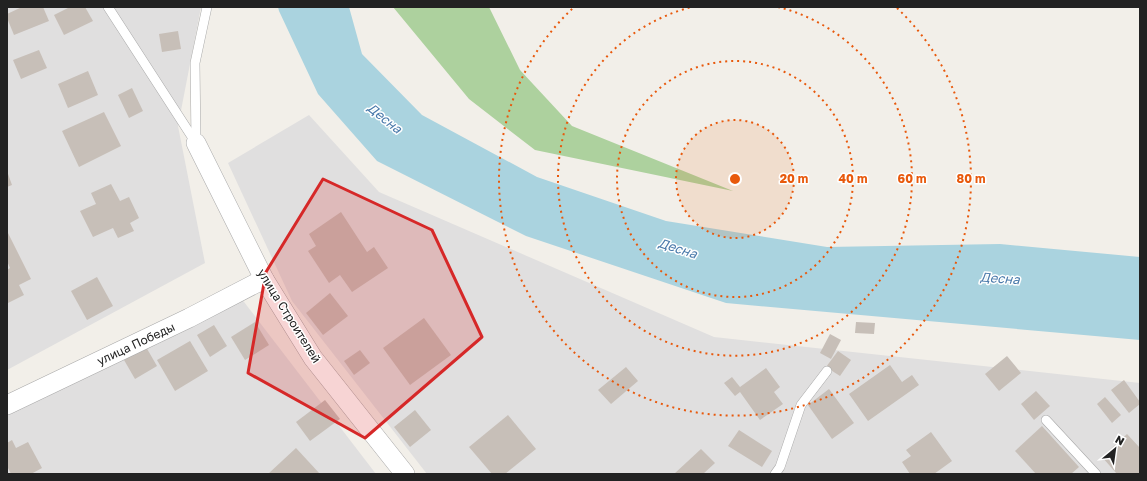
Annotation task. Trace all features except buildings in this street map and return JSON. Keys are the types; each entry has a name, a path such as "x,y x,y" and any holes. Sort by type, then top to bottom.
{"street":[{"name":"улица Строителей","path":"196,143 264,279 313,358 405,474"},
{"name":"улица Победы","path":"7,405 189,318 264,279"}],"lane":[{"path":"108,7 196,143"},
{"path":"196,143 196,63 207,7"},
{"path":"775,474 780,467 801,405 827,371"},
{"path":"1046,420 1096,474"}],"highlighted area":[{"path":"323,179 432,230 482,337 365,438 248,373 266,272"}],"shaded area":[{"path":"7,7 201,7 178,126 205,263 7,370"},
{"path":"309,115 379,192 714,337 1140,383 1140,474 427,474 292,301 228,163"},
{"path":"231,285 376,474 7,474 7,407"}],"green space":[{"path":"393,7 489,7 520,70 572,126 733,191 535,150 469,99"}],"water":[{"name":"Десна","path":"278,7 349,7 362,54 422,115 537,177 666,221 827,247 1000,244 1140,257 1140,340 726,303 526,236 377,161 318,94"}]}
